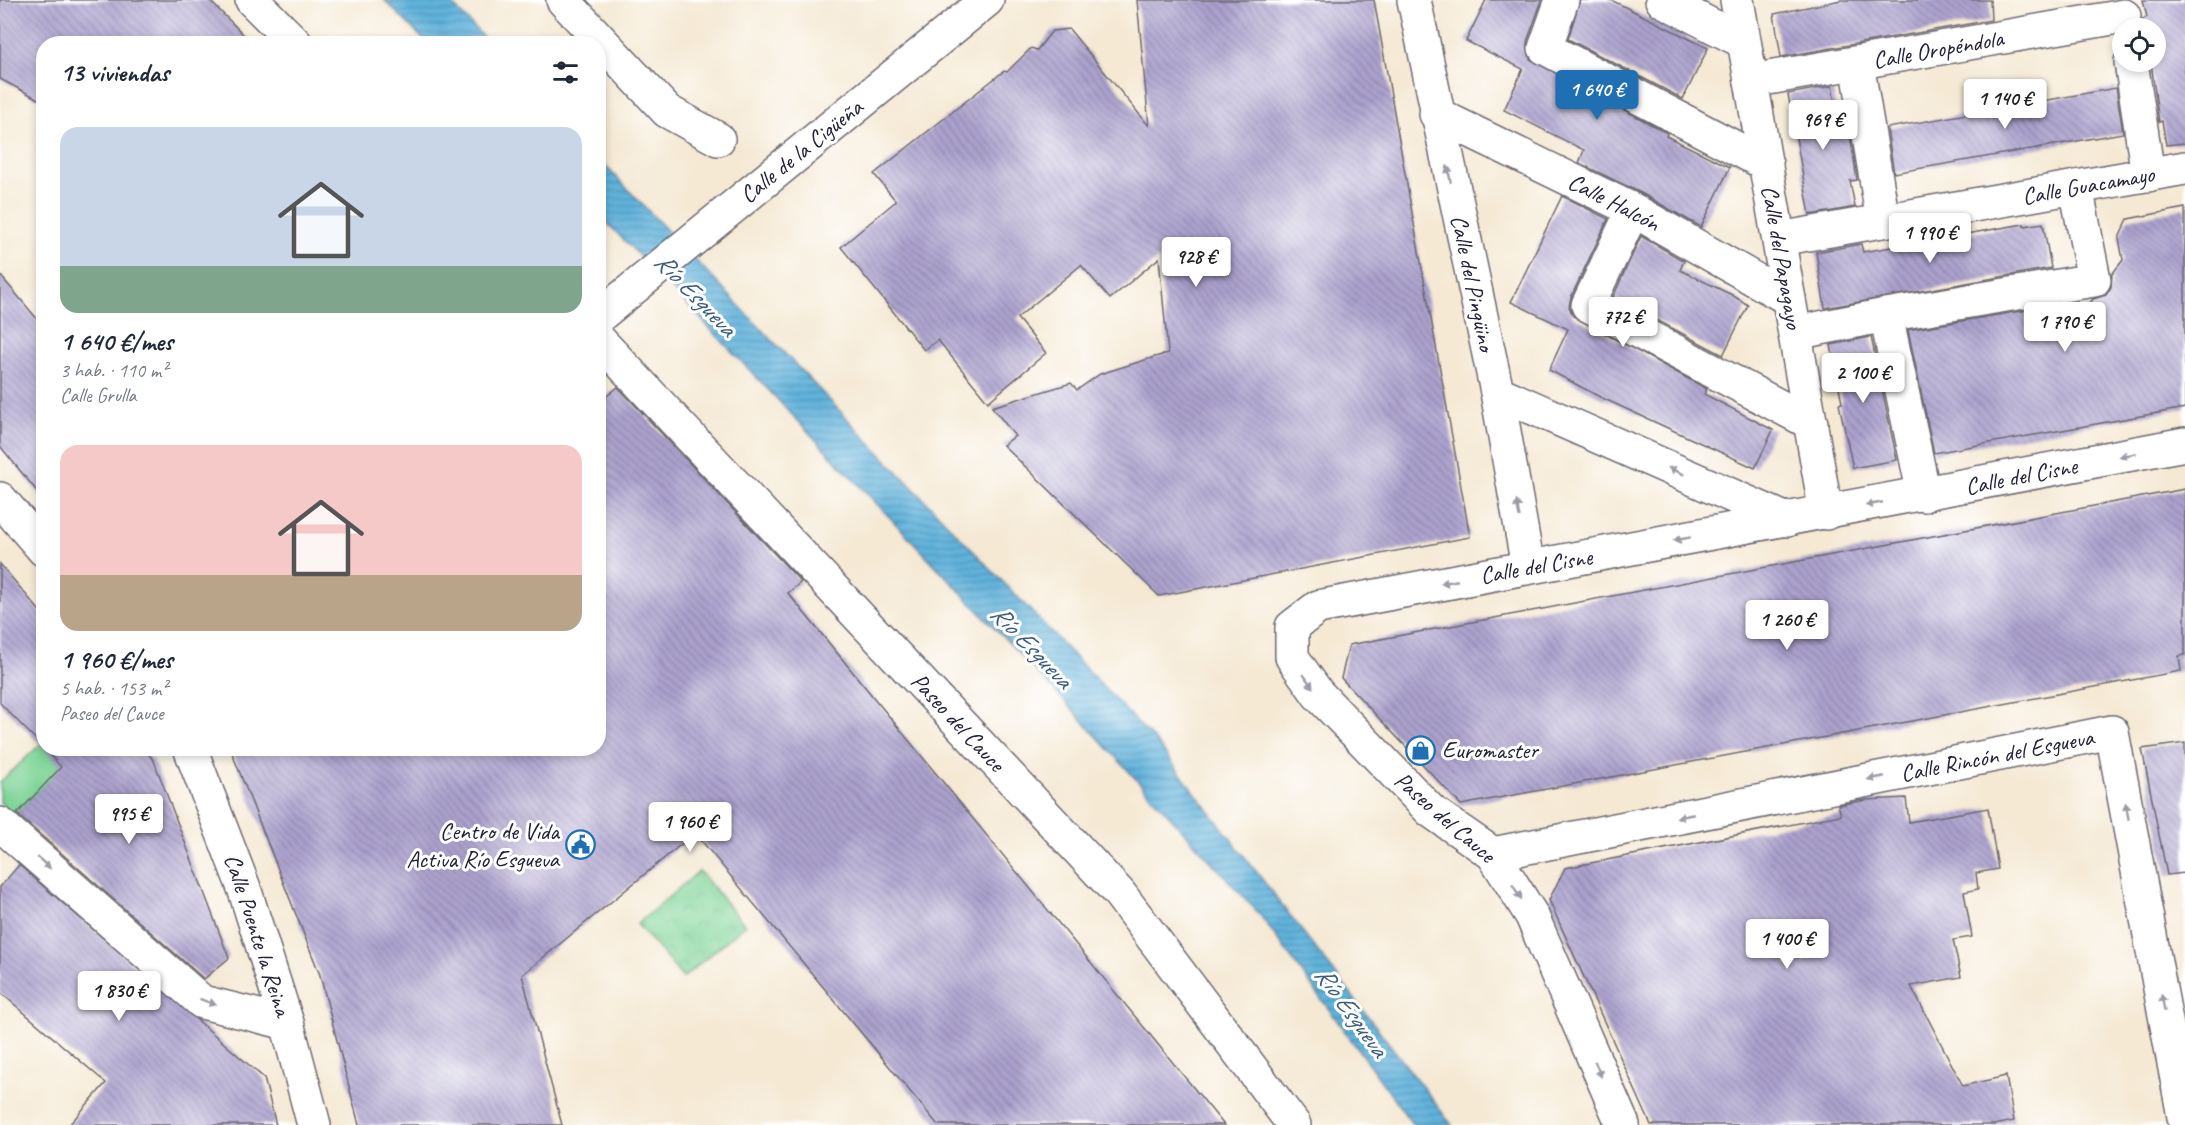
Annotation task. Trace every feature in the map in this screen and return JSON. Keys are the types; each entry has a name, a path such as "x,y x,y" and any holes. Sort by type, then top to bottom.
{"street":[{"path":"252,0 288,36"},
{"path":"563,0 597,36"},
{"name":"Calle de la Cigüeña","path":"607,310 987,0"},
{"name":"Calle del Pingüino","path":"1414,0 1436,114 1497,392 1528,567"},
{"path":"1562,0 1545,48 1766,164"},
{"path":"1662,0 1744,42"},
{"name":"Calle del Papagayo","path":"1737,0 1826,513"},
{"name":"Calle Oropéndola","path":"1751,81 2124,15"},
{"path":"606,46 667,111 718,139"},
{"path":"1857,63 1883,221"},
{"path":"2133,72 2148,175"},
{"name":"Calle Halcón","path":"1436,114 1633,210 1789,299"},
{"name":"Calle Guacamayo","path":"1779,239 2185,168"},
{"path":"1795,333 1886,315 2094,280 2076,187"},
{"path":"1633,210 1588,305 1810,423"},
{"path":"1886,315 1924,495"},
{"name":"Paseo del Cauce","path":"606,348 1119,893 1294,1125"},
{"path":"1497,392 1787,520"},
{"name":"Calle del Cisne","path":"1292,627 1318,607 1924,495 2185,444"},
{"path":"0,499 36,541"},
{"name":"Paseo del Cauce","path":"1292,627 1292,657 1318,694 1431,811 1493,854 1532,916 1623,1125"},
{"name":"Calle Rincón del Esgueva","path":"1493,854 2112,732 2185,1122"},
{"name":"Calle Puente la Reina","path":"193,756 244,888 287,1023 314,1125"},
{"path":"0,824 202,1002 287,1023"}],"green space":[{"path":"36,749 36,756 72,756 15,816 0,803 0,782"},
{"path":"699,871 745,925 683,978 637,924"}],"water":[{"path":"384,0 448,0 482,36 420,36"},
{"name":"Río Esgueva","path":"606,166 1156,742 1452,1125 1413,1125 1260,915 1070,707 606,222"}],"building":[{"path":"0,0 209,0 245,36 36,36 36,98 0,79"},
{"path":"1137,0 1374,0 1470,537 1159,596 1003,445 1015,436 992,407 1071,383 1077,390 1100,374 1168,353 1159,258 1110,299 1081,265 1017,318 1046,353 988,402 938,340 924,350 841,247 896,201 874,174 1004,71 1007,72 1031,48 1037,50 1052,31 1069,29 1149,126"},
{"path":"1486,0 1542,0 1527,42 1530,59 1667,133 1666,136 1730,167 1701,227 1641,193 1579,163 1584,150 1504,110 1523,69 1466,41"},
{"path":"1580,0 1611,0 1708,48 1683,99 1568,39"},
{"path":"1841,0 1990,0 1991,20 1781,57 1774,14"},
{"path":"2143,0 2185,0 2185,143 2166,145 2162,121 2159,122 2152,72 2166,72 2166,18 2145,18 2147,17"},
{"path":"1832,86 1841,136 1850,134 1857,180 1850,181 1855,207 1810,215 1788,94"},
{"path":"2116,88 2123,133 1894,173 1887,128"},
{"path":"1562,196 1608,219 1571,297 1569,307 1573,316 1707,389 1704,394 1773,430 1755,468 1600,397 1549,370 1568,329 1511,302"},
{"path":"2185,208 2185,408 1934,453 1908,330 2058,305 2064,336 2093,299 2106,295 2111,287 2112,274 2123,260 2119,238 2128,219"},
{"path":"2043,223 2051,268 1825,308 1816,252 1861,244 1863,252 2024,224 2024,226"},
{"path":"1641,236 1684,261 1680,270 1748,305 1723,355 1613,297"},
{"path":"0,275 36,318 36,490 0,446"},
{"path":"1871,337 1897,460 1853,468 1839,404 1842,403 1831,345"},
{"path":"618,387 801,582 788,593 1224,1125 938,1125 695,833 522,975 562,1125 359,1125 320,975 233,756 606,756 606,397"},
{"path":"2185,489 2185,655 2179,656 2181,671 1461,805 1341,678 1349,645"},
{"path":"0,564 36,607 36,740 0,703"},
{"path":"2185,743 2185,873 2167,875 2142,749"},
{"path":"51,756 150,756 154,761 229,958 204,979 17,814 61,767"},
{"path":"1906,798 1909,822 1988,808 1998,869 1976,873 1978,889 1964,892 1972,937 1953,940 1961,977 1911,986 1963,1086 2006,1076 2014,1121 1994,1125 1651,1125 1549,900 1565,868 1841,815 1838,805 1866,800"},
{"path":"19,865 264,1078 276,1125 69,1125 106,1083 0,992 0,887"}],"place":[{"name":"Euromaster","path":"1421,750"},
{"name":"Centro de Vida Activa Río Esgueva","path":"580,845"}]}
